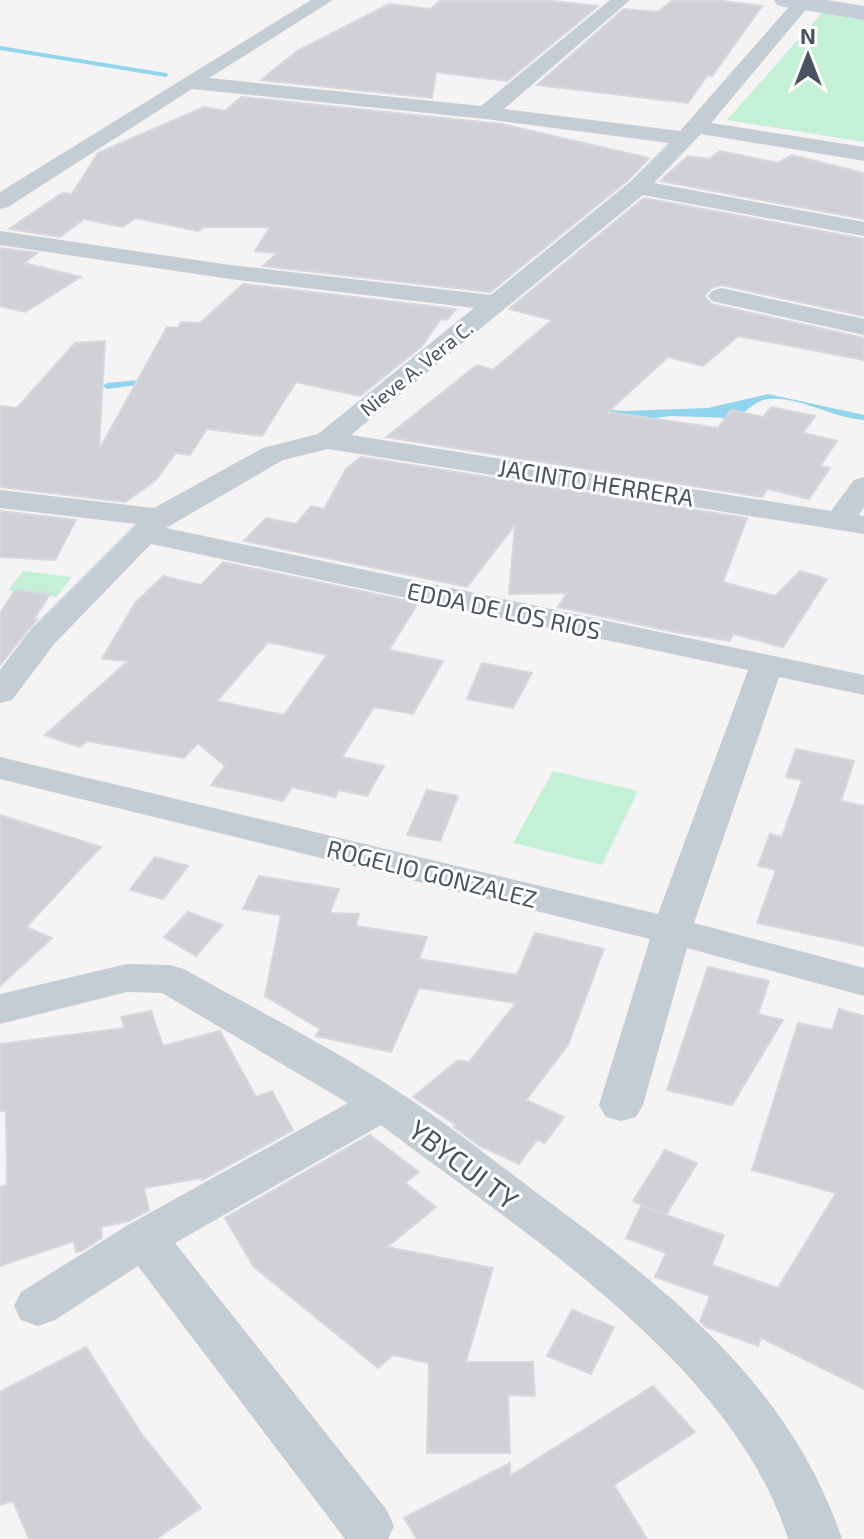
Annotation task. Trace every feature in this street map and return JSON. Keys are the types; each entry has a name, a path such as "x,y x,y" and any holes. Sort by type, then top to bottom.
{"street":[{"path":"0,202 324,0"},
{"path":"486,113 621,0"},
{"path":"797,1 864,13"},
{"name":"Nieve A. Vera C.","path":"0,693 43,636 152,525 273,454 328,440 638,187 690,133 797,1"},
{"path":"188,82 690,133 864,154"},
{"path":"638,187 864,229"},
{"path":"0,238 230,272 497,303"},
{"path":"721,296 864,327"},
{"name":"JACINTO HERRERA","path":"328,440 852,522"},
{"path":"852,522 864,486"},
{"name":"EDDA DE LOS RIOS","path":"0,499 152,525 766,666 864,685"},
{"path":"621,1105 672,931 766,666"},
{"name":"ROGELIO GONZALEZ","path":"0,768 672,931 864,982"},
{"name":"YBYCUI TY","path":"0,1009 127,978 170,979 383,1103 589,1257 669,1323 748,1411 803,1502 815,1539"},
{"path":"38,1306 144,1238 383,1103"},
{"path":"144,1238 367,1526"}],"green space":[{"path":"822,13 864,20 864,142 727,120"},
{"path":"23,571 71,577 57,597 8,590"},
{"path":"553,771 638,791 602,865 513,843"}],"water":[{"path":"768,394 864,415 864,420 781,399 763,400 740,415 729,418 671,416 646,419 568,407 625,411 708,408"}],"building":[{"path":"441,0 542,0 598,6 507,81 436,72 432,98 261,80 297,51 389,4 431,9"},
{"path":"673,0 714,0 762,6 712,76 707,76 688,103 537,85 624,9 658,12"},
{"path":"241,97 501,124 649,158 628,180 490,292 263,266 277,253 255,251 270,227 204,227 198,231 136,218 122,227 84,219 60,237 9,229 62,193 72,194 98,153 204,107 225,111"},
{"path":"720,151 778,163 792,155 864,173 864,219 660,181 688,156 709,159"},
{"path":"644,198 864,239 864,316 722,285 711,288 705,296 711,304 864,338 864,360 738,336 703,366 668,357 608,412 718,428 731,410 763,417 771,407 815,416 803,433 837,441 820,466 830,468 809,499 768,489 762,497 386,437 477,365 493,370 552,320 509,309"},
{"path":"0,248 37,253 24,263 81,277 25,312 0,306"},
{"path":"243,284 456,309 447,320 441,319 422,346 360,396 296,382 262,436 207,429 190,455 176,453 155,481 125,502 0,487 0,406 17,408 75,343 105,341 99,450 167,327 178,328 181,322 200,323"},
{"path":"361,457 747,518 723,582 775,596 800,571 827,579 783,647 733,634 730,641 675,632 558,607 567,593 509,594 515,525 467,587 244,541 266,518 296,524 311,506 324,509 346,469"},
{"path":"0,511 76,520 55,560 0,557"},
{"path":"223,562 418,603 389,650 443,661 413,714 374,707 342,757 384,766 367,796 339,790 335,797 292,787 283,801 211,785 225,766 198,743 184,758 87,741 80,747 45,735 128,661 102,659 135,603 163,576 201,585","holes":["268,642 327,655 284,715 217,701"]},
{"path":"15,590 50,594 34,619 37,619 0,665 0,613"},
{"path":"482,663 532,673 513,708 467,699"},
{"path":"796,749 854,761 841,801 864,806 864,946 757,923 776,870 758,866 770,834 782,837 802,780 786,777"},
{"path":"427,790 458,796 440,841 407,835"},
{"path":"0,815 101,847 26,927 52,938 0,986"},
{"path":"155,857 188,866 163,899 130,890"},
{"path":"259,876 339,889 330,913 359,914 356,926 427,937 419,959 517,975 535,933 604,949 568,1045 526,1100 564,1117 545,1143 537,1140 519,1164 478,1145 454,1127 456,1125 413,1097 458,1060 469,1062 516,1003 419,988 391,1052 316,1036 320,1029 265,996 281,915 243,909"},
{"path":"188,912 223,925 196,956 164,937"},
{"path":"708,967 769,981 758,1014 783,1020 732,1105 667,1090"},
{"path":"839,1009 864,1016 864,1389 761,1338 758,1346 706,1327 700,1321 710,1296 655,1277 666,1253 626,1238 641,1206 663,1214 633,1201 665,1150 697,1163 666,1215 724,1235 712,1265 778,1288 836,1193 752,1170 798,1023 832,1030"},
{"path":"151,1011 163,1046 220,1031 256,1097 272,1091 293,1130 202,1180 144,1188 149,1210 129,1221 101,1227 102,1238 81,1251 76,1252 74,1241 0,1266 0,1187 7,1185 6,1111 0,1111 0,1044 125,1028 121,1017"},
{"path":"370,1135 419,1172 405,1183 436,1207 387,1247 493,1268 466,1362 533,1362 535,1396 508,1395 510,1453 427,1453 429,1363 393,1355 378,1368 254,1267 225,1218"},
{"path":"572,1310 614,1327 591,1374 547,1356"},
{"path":"86,1347 143,1436 201,1508 156,1539 29,1539 13,1501 0,1505 0,1392"},
{"path":"653,1386 695,1432 614,1485 647,1539 417,1539 404,1518 510,1463 510,1476"}],"waterway":[{"path":"0,48 166,75"},
{"path":"107,386 149,381"}]}
